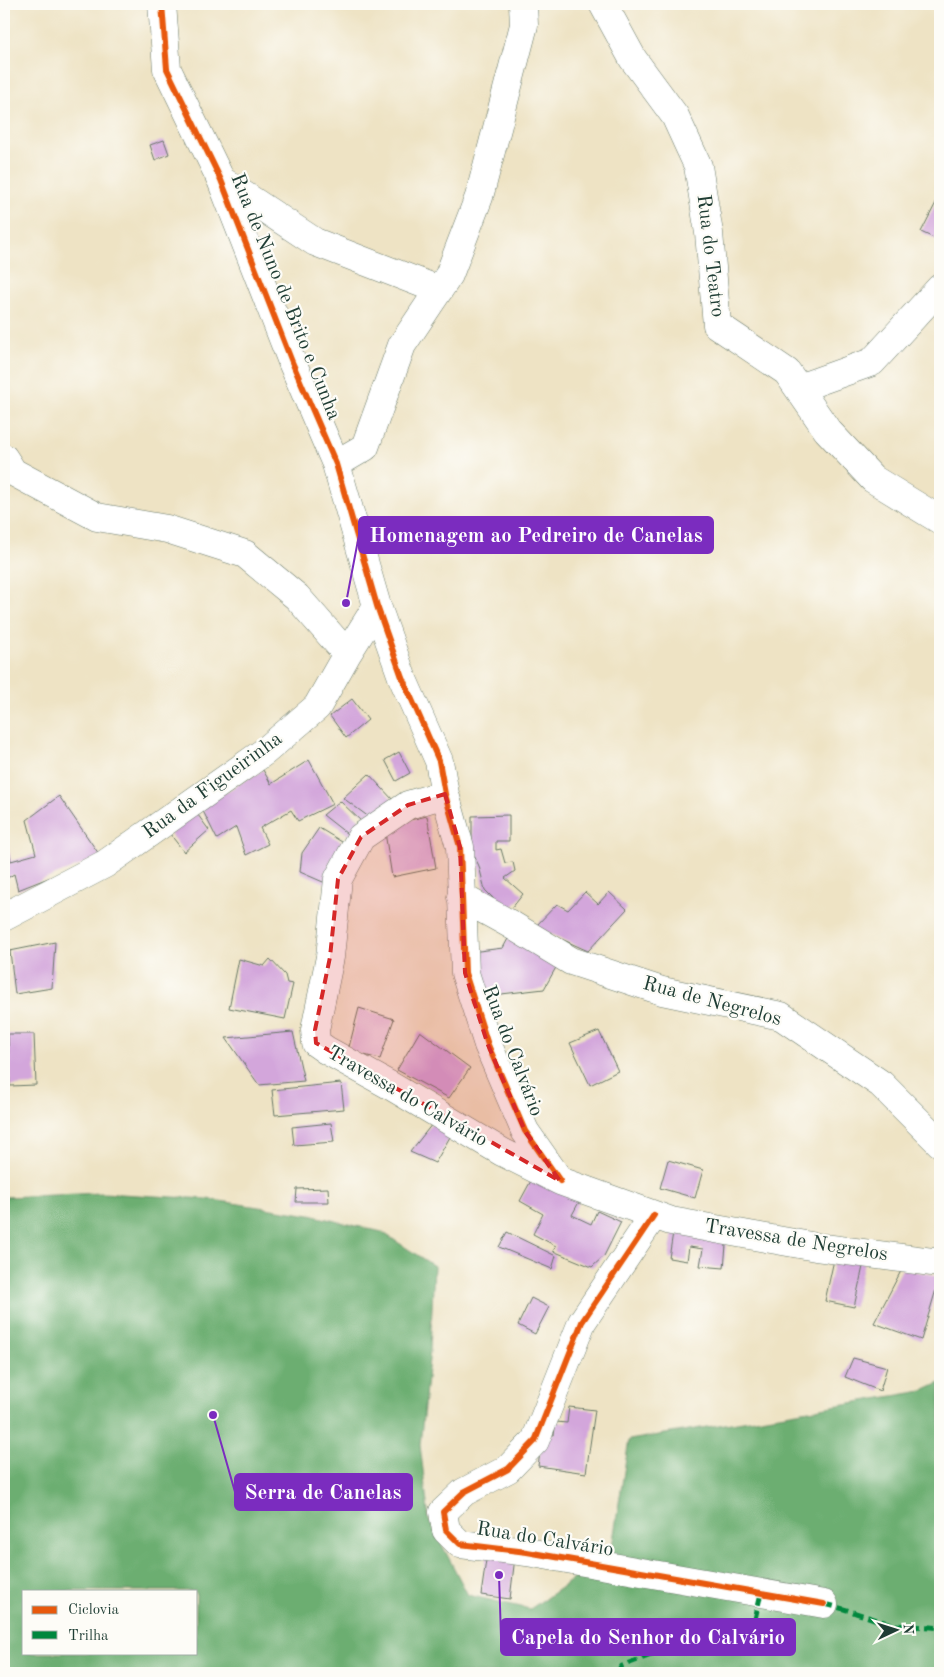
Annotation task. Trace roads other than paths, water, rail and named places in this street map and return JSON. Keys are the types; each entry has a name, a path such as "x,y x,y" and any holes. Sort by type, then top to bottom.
{"street":[{"name":"Rua de Nuno de Brito e Cunha","path":"162,4 167,70 221,180 292,362 336,464 377,606"},
{"path":"336,464 365,447 402,345 449,274 479,197 524,25 523,4"},
{"name":"Rua do Teatro","path":"603,4 633,58 674,116 698,166 709,233 717,325 787,372 827,430 873,479 940,520"},
{"path":"221,180 315,242 439,290"},
{"path":"798,388 872,362 940,288"},
{"path":"4,458 13,472 97,517 168,529 245,554 297,597 347,654"},
{"name":"Rua da Figueirinha","path":"4,917 105,864 264,752 318,706 377,606"},
{"name":"Rua do Calvário","path":"377,606 402,677 439,761 445,794 460,848 465,973 488,1044 525,1131 560,1182"},
{"name":"Travessa do Calvário","path":"445,794 408,805 361,837 338,879 330,957 315,1030 316,1044 502,1152 560,1182"},
{"name":"Rua de Negrelos","path":"461,897 571,961 662,991 781,1016 881,1084 940,1143"},
{"path":"560,1182 654,1215"},
{"name":"Rua do Calvário","path":"654,1215 582,1322 535,1441 508,1469 464,1492 443,1512 446,1530 460,1544 526,1552 824,1604"},
{"name":"Travessa de Negrelos","path":"654,1215 671,1221 816,1247 940,1263"}],"place":[{"name":"Homenagem ao Pedreiro de Canelas","path":"346,603"},
{"name":"Serra de Canelas","path":"213,1415"},
{"name":"Capela do Senhor do Calvário","path":"499,1575"}]}
